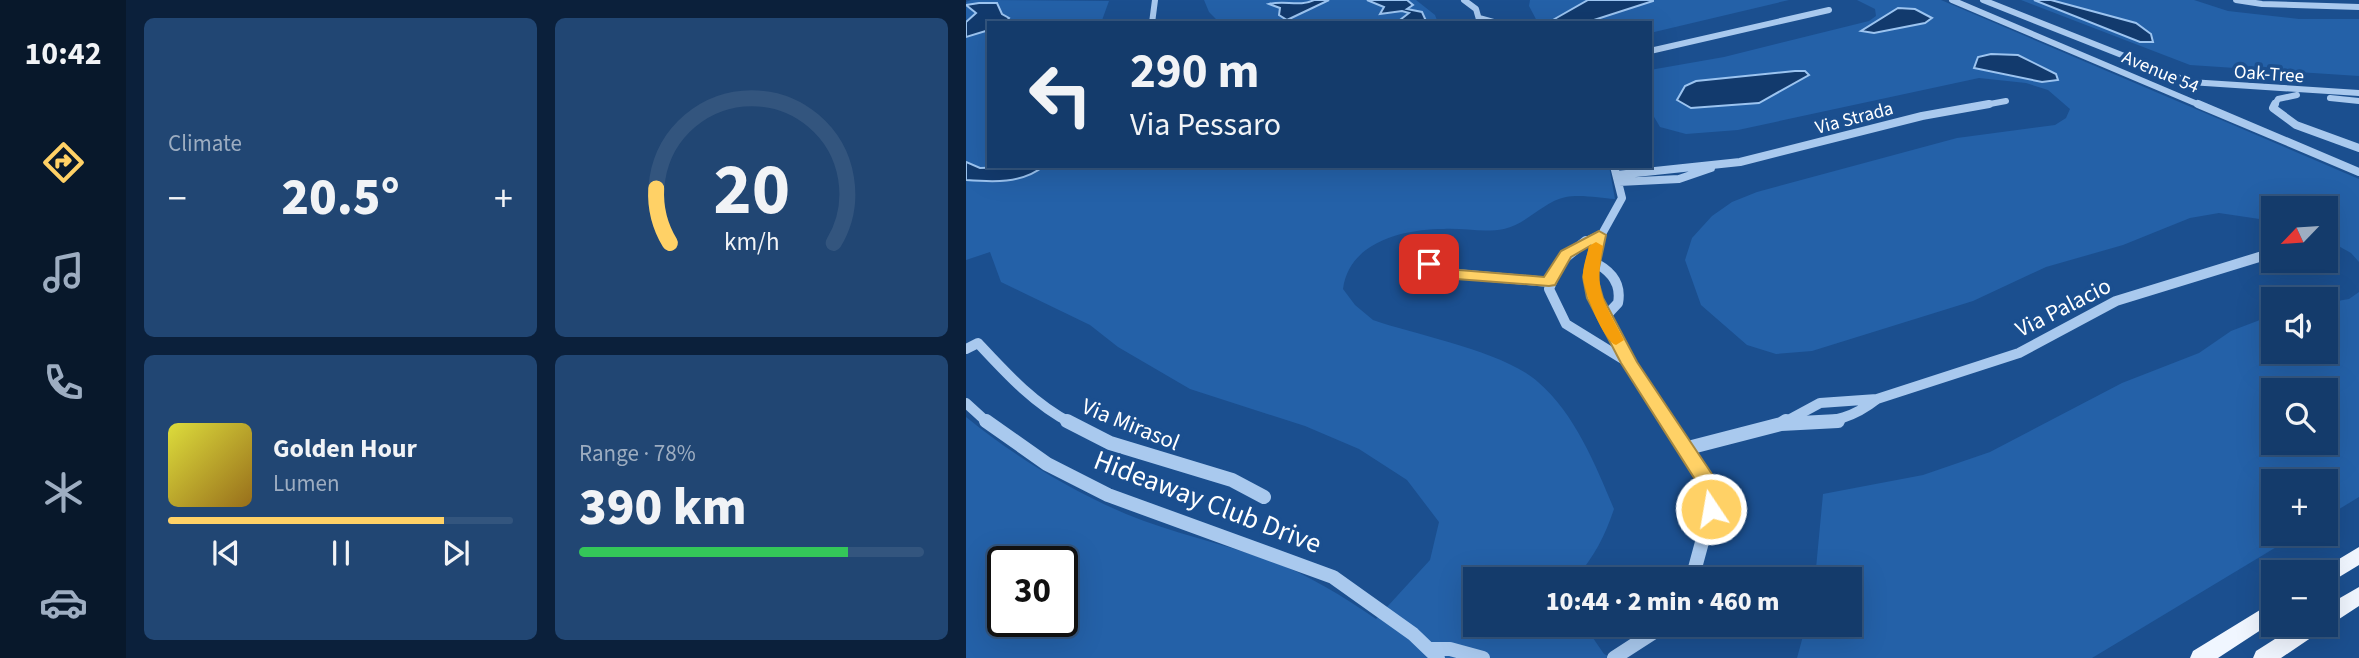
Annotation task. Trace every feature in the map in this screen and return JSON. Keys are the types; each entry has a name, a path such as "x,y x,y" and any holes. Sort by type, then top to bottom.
{"main road":[{"path":"2338,569 2359,555"},
{"path":"2338,609 2359,595"},
{"path":"2200,658 2261,619"},
{"path":"2263,658 2295,637"}],"street":[{"path":"1152,21 1155,0"},
{"path":"1464,0 1476,9 1480,21"},
{"path":"1476,9 1480,0"},
{"name":"Avenue 54","path":"1952,0 2359,172"},
{"name":"Avenue 54","path":"1961,0 2359,166"},
{"name":"Oak-Tree","path":"1983,0 2190,82 2359,93"},
{"path":"2236,0 2262,4 2359,7"},
{"path":"1652,51 1829,10"},
{"path":"1155,13 1161,20"},
{"path":"2359,101 2295,95 2284,96 2274,103 2273,108 2284,118 2359,148"},
{"name":"Via Strada","path":"1617,175 1679,179 1711,168 1912,118 2006,101"},
{"name":"Via Strada","path":"1617,175 1665,167 1711,168"},
{"path":"1617,175 1622,198 1617,212 1599,235 1591,261 1590,277 1604,318 1629,363 1688,448 1708,483 1711,509 1696,567"},
{"path":"1599,235 1566,254 1555,267 1549,282 1556,308 1566,324 1629,363"},
{"name":"Via Palacio","path":"1781,424 1820,403 1877,399 2019,353 2116,301 2228,270 2261,257"},
{"path":"1591,261 1612,273 1620,286 1619,300 1612,313 1604,318"},
{"path":"1456,275 1549,282"},
{"name":"Via Mirasol","path":"966,349 978,343 1016,383 1051,413 1110,443 1232,480 1264,497"},
{"name":"Via Palacio","path":"1688,448 1781,424 1836,422 1860,412 1877,399"},
{"name":"Hideaway Club Drive","path":"966,403 986,424 1036,458 1102,493 1203,531 1272,551 1335,578 1435,654 1450,649 1483,658"},
{"path":"1614,658 1648,637"}],"shaded area":[{"path":"971,0 1109,1 1102,21 987,21 987,168 1609,168 1615,199 1566,197 1504,229 1428,230 1380,241 1356,260 1347,273 1343,289 1355,305 1373,320 1483,353 1523,371 1538,382 1573,424 1614,509 1607,528 1585,567 1463,567 1463,637 1592,637 1604,654 1612,658 966,658 966,417 1042,471 1083,494 1161,527 1283,566 1324,586 1376,619 1430,560 1439,522 1407,480 1359,449 1305,426 1190,389 1118,347 1090,325 1001,282 990,252 966,260 966,2"},
{"path":"1204,0 1416,0 1435,15 1437,21 1218,21 1209,12"},
{"path":"1329,0 1287,20 1279,15 1280,8 1269,4 1303,3"},
{"path":"1367,0 1407,0 1413,5 1407,9 1422,12 1426,21 1399,21 1409,13 1402,11 1380,14 1384,7"},
{"path":"1530,0 1789,0 1652,33 1652,21 1537,21 1529,6"},
{"path":"1588,0 1653,1 1594,20 1551,21"},
{"path":"1857,0 1941,0 2359,179 2359,262 2351,253 2338,246 2338,196 2261,196 2261,219 2219,213 2190,218 2123,245 2046,267 1973,301 1812,351 1776,354 1747,345 1701,305 1685,260 1692,238 1712,216 1732,202 1757,192 1957,138 2055,125 2066,118 2070,109 2048,90 2026,83 1979,78 1738,130 1686,134 1660,127 1652,113 1652,70 1724,57 1869,21 1876,16 1875,9"},
{"path":"2021,0 2194,0 2228,11 2299,19 2359,19 2359,76 2190,65"},
{"path":"2034,0 2051,0 2136,23 2151,34 2153,42 2140,42"},
{"path":"997,3 1002,14 1009,18 1007,21 987,21 987,31 966,37 966,22 976,13 966,5"},
{"path":"1898,8 1915,9 1932,18 1925,23 1874,33 1861,31"},
{"path":"1991,54 2018,55 2056,74 2058,80 2042,82 1974,68 1978,57"},
{"path":"1805,71 1809,75 1759,103 1691,108 1677,100 1685,86 1696,81"},
{"path":"966,162 980,168 1041,168 1017,179 966,180"},
{"path":"2359,292 2359,497 2338,510 2338,469 2261,469 2261,546 2278,546 2092,658 1797,658 1803,637 1862,637 1862,567 1816,567 1823,494 1923,475 1990,452 2122,383 2199,353 2231,331 2261,320 2261,364 2338,364 2338,301 2349,299"}],"slow traffic":[{"path":"1596,246 1590,277 1595,298 1616,340"}],"route":[{"path":"1429,264 1441,266 1456,275 1549,282 1555,267 1566,254 1579,244 1599,235 1591,261 1590,277 1595,298 1629,363 1688,448 1708,483 1711,509"}]}
